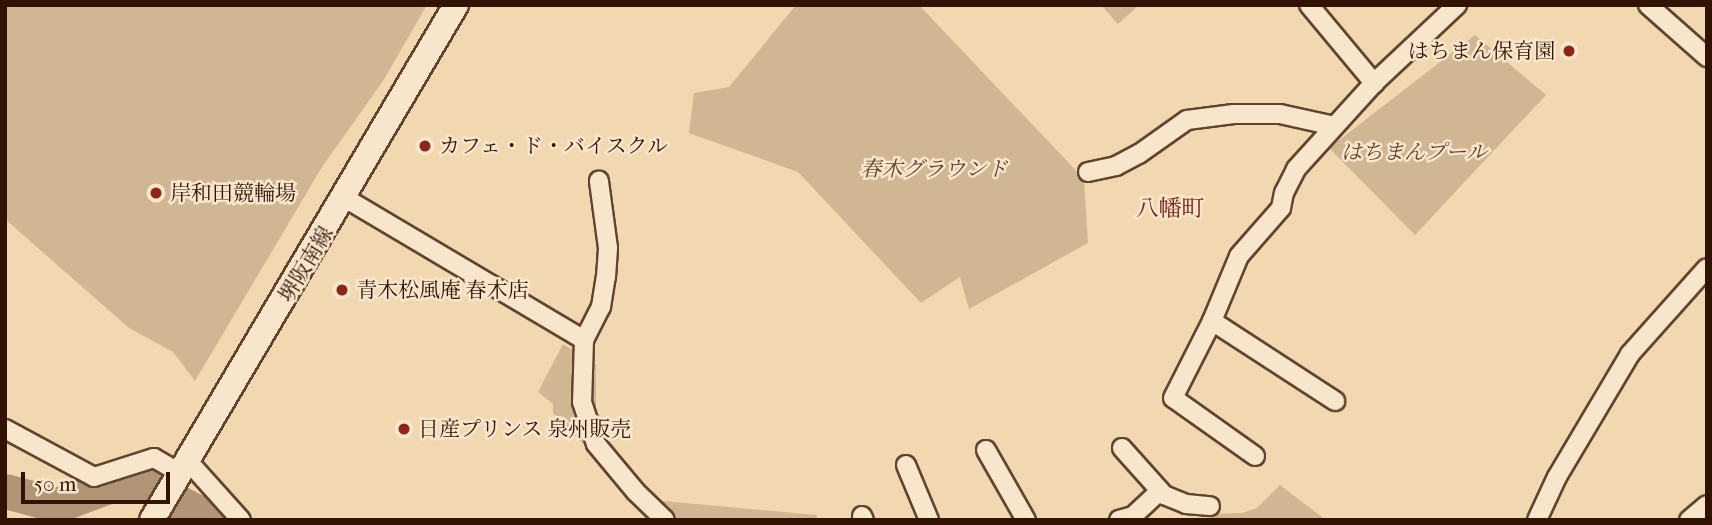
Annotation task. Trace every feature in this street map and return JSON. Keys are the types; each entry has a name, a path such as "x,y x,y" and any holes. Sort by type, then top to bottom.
{"main road":[{"name":"堺阪南線","path":"152,520 345,198 456,5"}],"street":[{"path":"1309,5 1374,83"},
{"path":"1255,456 1173,398 1212,321 1239,256 1281,208 1296,169 1374,83 1457,5"},
{"path":"1648,5 1707,57"},
{"path":"1088,172 1116,166 1139,154 1187,120 1234,114 1280,114 1334,126"},
{"path":"599,181 608,248 606,278 601,307 584,340 582,402 596,444 636,492 665,520"},
{"path":"345,198 584,340"},
{"path":"1537,520 1557,477 1630,354 1707,268"},
{"path":"1212,321 1335,401"},
{"path":"5,429 94,477 155,458 181,472 241,520"},
{"path":"1122,448 1160,491 1186,505 1210,506"},
{"path":"986,450 1026,520"},
{"path":"38,469 49,454"},
{"path":"906,465 929,520"},
{"path":"1119,520 1133,516 1160,491"},
{"path":"1689,520 1707,505"}],"green space":[{"name":"岸和田競輪場","path":"5,5 427,5 383,81 322,167 195,381 173,352 129,328 5,219"},
{"name":"春木グラウンド","path":"796,5 919,5 1084,179 1088,243 969,309 960,277 921,303 798,172 689,133 694,93 729,87"},
{"path":"1101,5 1139,5 1118,24"},
{"name":"はちまんプール","path":"1475,35 1546,95 1415,235 1329,148"},
{"path":"563,344 596,365 596,433 583,444 553,413 553,404 538,392"},
{"path":"1280,485 1326,520 1207,520 1207,514 1242,513 1257,508"},
{"path":"652,500 816,515 818,520 673,520"}],"waterway":[{"path":"5,491 58,505 119,482 143,484 197,512 206,520"}],"place":[{"name":"はちまん保育園","path":"1569,51"},
{"name":"カフェ・ド・バイスクル","path":"425,146"},
{"name":"岸和田競輪場","path":"156,193"},
{"name":"青木松風庵 春木店","path":"342,290"},
{"name":"日産プリンス 泉州販売","path":"404,429"}],"district":[{"name":"八幡町","path":"1170,209"}]}
